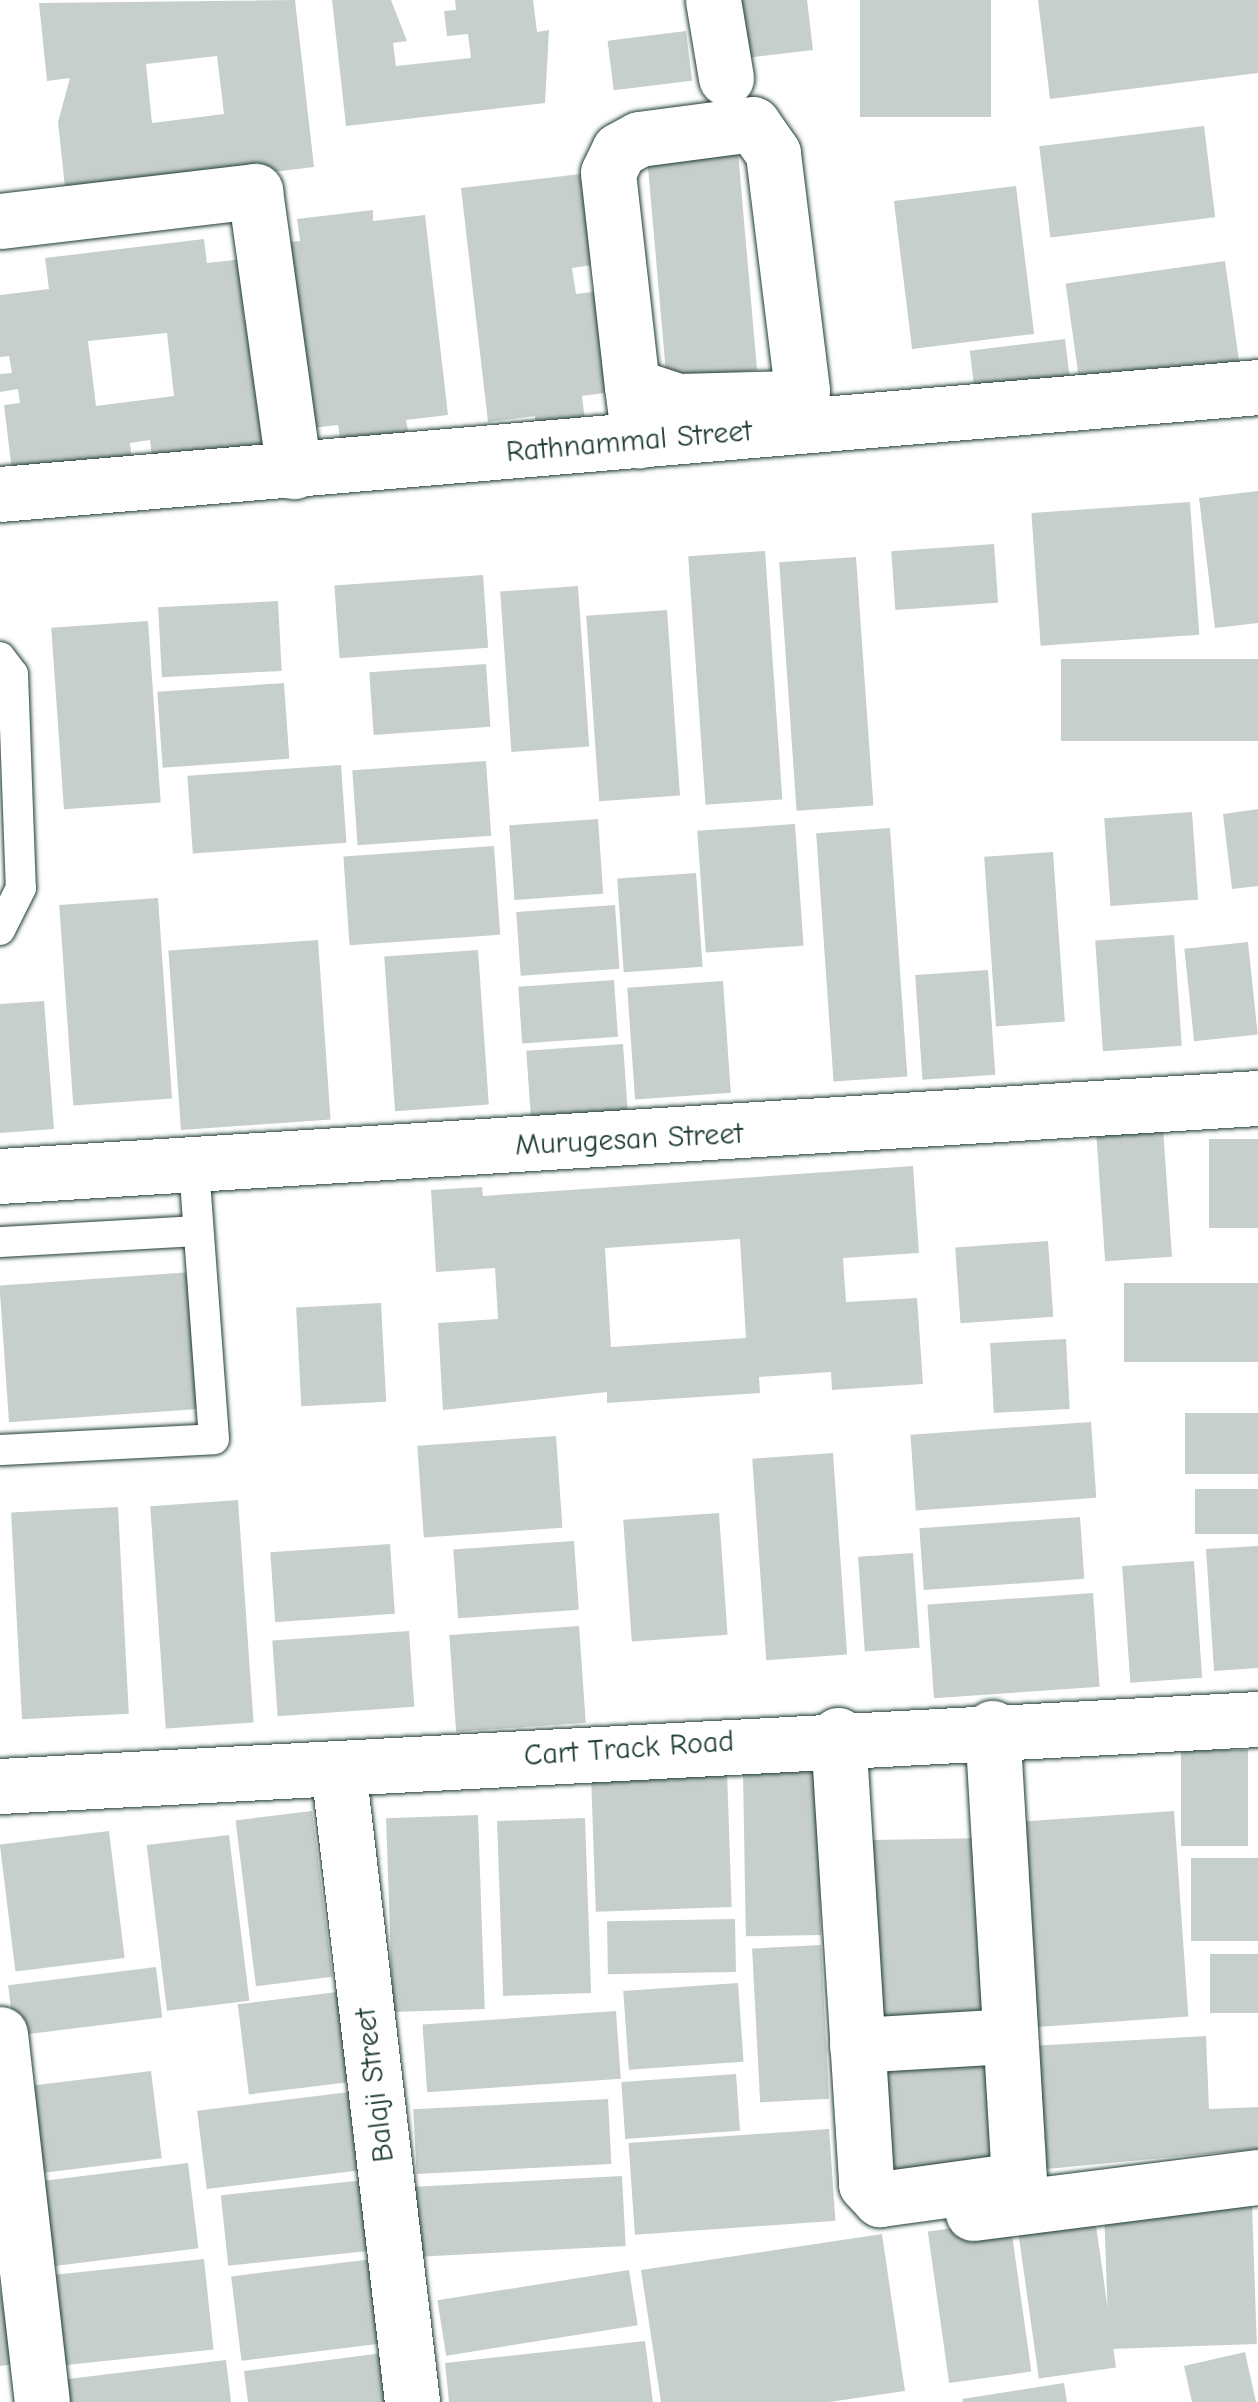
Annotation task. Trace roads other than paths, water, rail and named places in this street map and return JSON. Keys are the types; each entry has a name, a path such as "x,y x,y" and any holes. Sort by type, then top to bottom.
{"street":[{"path":"713,0 726,78"},
{"path":"632,386 678,401 794,398 802,390 773,153 754,124 639,139 619,150 608,173 638,441"},
{"path":"0,222 255,191 294,471"},
{"name":"Rathnammal Street","path":"0,494 1258,387"},
{"name":"Murugesan Street","path":"0,1176 1258,1098"},
{"name":"Cart Track Road","path":"0,1786 838,1735 1258,1719"},
{"path":"838,1735 866,2184 880,2200 1015,2186 992,1728"},
{"name":"Balaji Street","path":"338,1768 412,2402"},
{"path":"0,2034 42,2402"},
{"path":"857,2045 1010,2036"},
{"path":"887,2224 1258,2177"}],"lane":[{"path":"0,656 13,674 21,888 0,930"},
{"path":"0,1450 214,1439 194,1165"},
{"path":"0,1242 196,1231"}]}
